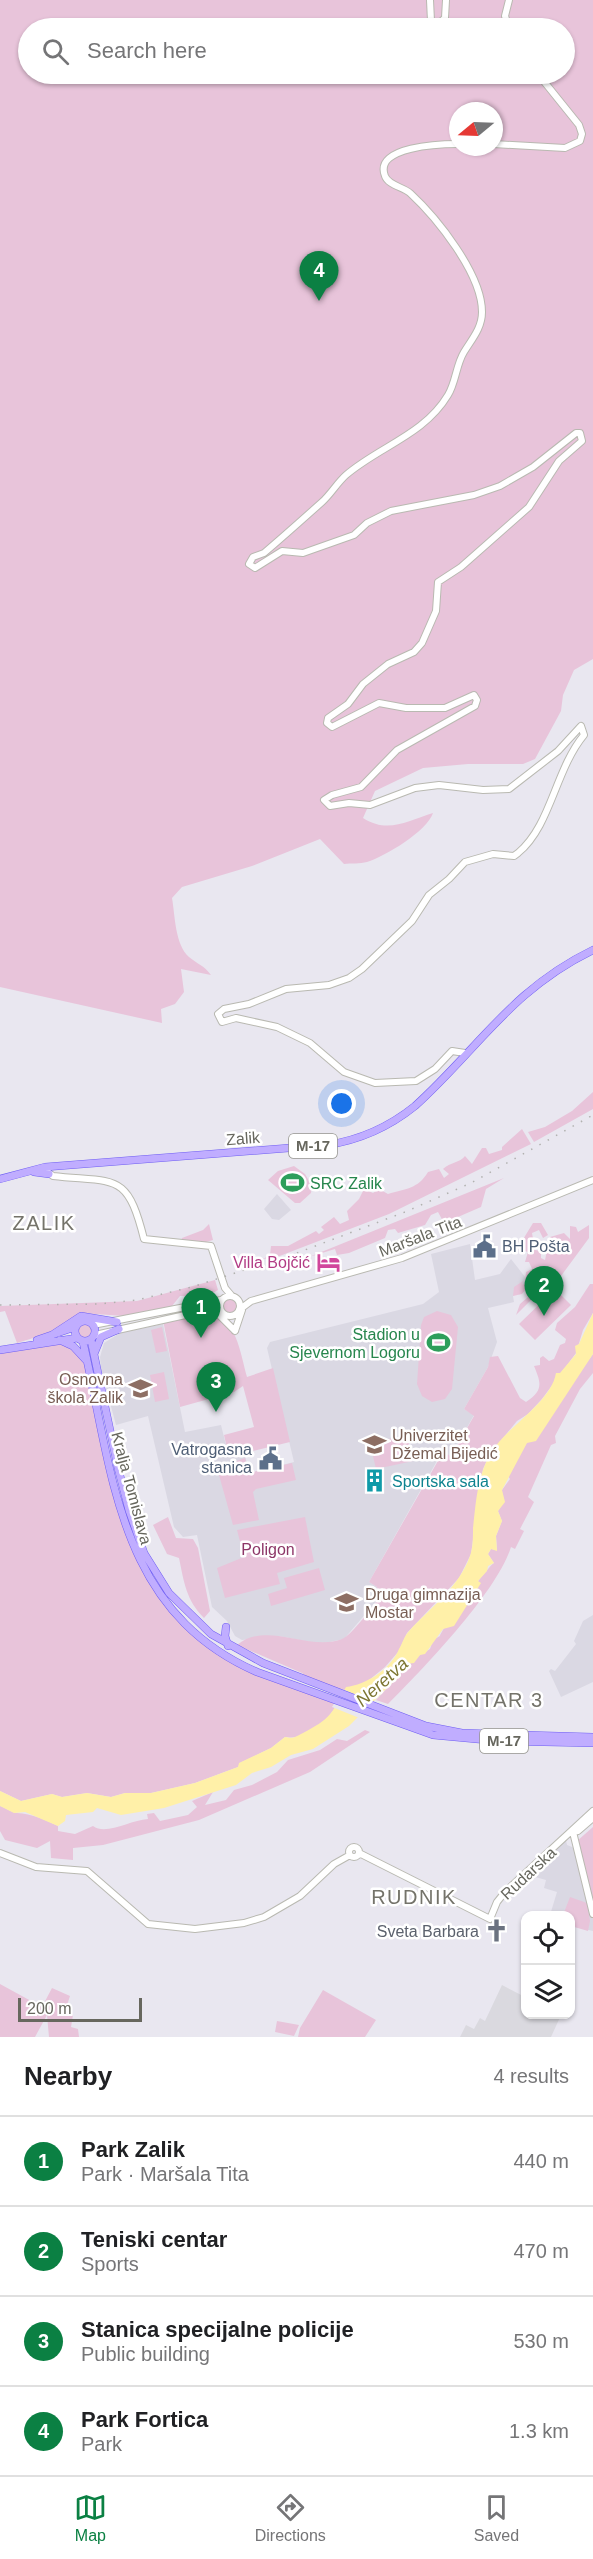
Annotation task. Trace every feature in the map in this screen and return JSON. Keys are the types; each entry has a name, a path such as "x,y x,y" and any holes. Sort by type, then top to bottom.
{"main road":[{"name":"M-17","path":"462,1055 519,998 593,950"},
{"name":"Zalik","path":"2,1178 137,1159 327,1145 350,1141 379,1130 406,1113 462,1055"},
{"path":"52,1335 83,1316 118,1325"},
{"path":"12,1348 75,1328 82,1321 93,1325"},
{"name":"M-17","path":"93,1325 93,1337"},
{"path":"60,1340 90,1358 101,1337 118,1325"},
{"name":"M-17","path":"75,1328 80,1340"},
{"path":"0,1350 93,1337"},
{"name":"Kralja Tomislava","path":"93,1337 90,1358 122,1514 138,1560 154,1586 186,1624 222,1654 257,1671 316,1688"},
{"name":"Kralja Tomislava","path":"80,1340 90,1358 129,1510 144,1553 169,1593 185,1612 228,1646 316,1688"},
{"path":"226,1627 225,1637 228,1646"},
{"name":"M-17","path":"316,1688 435,1732 498,1741 593,1743"},
{"path":"457,1724 459,1732"},
{"name":"M-17","path":"435,1732 593,1737"}],"street":[{"path":"430,0 431,18"},
{"path":"445,18 446,0"},
{"path":"506,18 509,0"},
{"path":"503,144 566,148 580,141 582,134 579,125 546,84"},
{"path":"449,145 396,153 387,161 384,171 388,180 411,194 451,241 474,279 478,292 482,312 480,322 474,338 463,353 451,389 422,426 347,474 321,503 264,553 253,557 249,564 255,568 282,551 303,553 354,535 367,523 391,511 474,495 500,486 533,467 576,433 580,433 582,441 559,461 530,507 461,567 438,582 436,611 422,644 414,652 392,661 363,684 351,702 327,721 329,726 335,727 379,703 406,708 445,708 474,695 477,700 475,706 397,750 361,787 332,795 325,798 325,802 330,806 349,803 370,805 415,788 439,785 506,790 516,786 552,756 581,726 584,735 571,751 539,828 518,853 514,856 494,854 465,862 429,895 412,921 362,969 349,978 329,985 286,989 249,1004 224,1009 218,1014 222,1022 240,1019 285,1030 310,1043 344,1072 366,1082 416,1081 435,1068 448,1054 462,1055"},
{"path":"47,1170 111,1182 123,1188 136,1205 144,1239 211,1245 224,1285 240,1304 239,1310 231,1316 208,1307"},
{"name":"Maršala Tita","path":"239,1310 254,1300 402,1258 593,1180"},
{"path":"224,1285 241,1297 254,1300"},
{"path":"222,1312 219,1306 224,1285"},
{"path":"208,1307 224,1285"},
{"path":"93,1325 118,1325 208,1307 233,1296"},
{"name":"Maršala Tita","path":"233,1296 254,1300"},
{"path":"208,1307 220,1315 235,1331 242,1310 254,1300"},
{"path":"93,1337 118,1325"},
{"name":"Rudarska","path":"477,1911 490,1919 497,1902 593,1811"},
{"name":"Rudarska","path":"573,1832 578,1831 593,1818"},
{"path":"573,1832 593,1914"},
{"path":"0,1853 36,1867 87,1871 138,1918 156,1926 195,1929 257,1920 300,1896 334,1864 350,1855 349,1850 352,1847 357,1848 359,1853 477,1911 491,1908 497,1902"}],"shaded area":[{"path":"277,1194 291,1210 279,1220 272,1219 264,1209"},
{"name":"Univerzitet Džemal Bijedić","path":"470,1244 475,1280 500,1274 511,1259 529,1282 513,1296 514,1302 488,1308 497,1342 488,1367 464,1409 474,1415 451,1456 442,1452 369,1582 377,1587 380,1597 344,1639 320,1644 279,1636 242,1640 235,1636 227,1621 212,1607 197,1535 183,1537 174,1527 148,1416 116,1425 101,1369 100,1357 104,1343 120,1333 163,1324 185,1432 221,1425 229,1457 244,1453 250,1473 294,1462 267,1348 270,1342 423,1304 439,1292 431,1254"},
{"path":"593,1615 593,1682 561,1697 549,1671 551,1669 555,1671 576,1644 574,1641 583,1621"},
{"path":"566,1840 567,1845 577,1849 593,1914 593,1931 575,1927 575,1911 551,1911 557,1892 544,1888 546,1880 528,1875"},
{"path":"502,1985 521,1995 521,2019 559,2019 551,2037 460,2037 466,2025 474,2029 480,2018 485,2021"}],"green space":[{"path":"0,0 593,0 593,659 574,670 563,695 561,711 535,759 523,764 468,764 423,768 375,791 363,818 372,823 398,825 433,813 414,835 384,854 367,862 344,864 320,839 252,866 182,887 172,898 178,938 184,952 211,975 181,969 184,992 175,1004 161,1009 162,1023 0,987"},
{"path":"593,1092 593,1109 534,1142 528,1132 545,1127 572,1111"},
{"path":"522,1129 531,1144 389,1214 277,1257 263,1259 270,1255 271,1246 288,1246 316,1231 319,1234 324,1230 321,1227 334,1217 340,1224 349,1220 347,1211 359,1199 364,1189 373,1193 379,1189 388,1194 400,1191 420,1182 428,1172 439,1169 444,1178 449,1174 443,1169 446,1167 465,1156 472,1164 482,1148 486,1148 489,1154 502,1150 502,1147"},
{"name":"SRC Zalik","path":"294,1166 305,1174 312,1186 311,1193 300,1203 295,1203 268,1180 278,1171"},
{"path":"504,1178 486,1189 481,1207 444,1223 438,1212 431,1215 425,1225 398,1233 395,1229 388,1230 385,1238 349,1253 337,1255 335,1249 309,1257"},
{"path":"533,1223 541,1223 548,1235 543,1238 539,1230 532,1233 535,1250 541,1251 541,1258 545,1260 550,1237 564,1233 570,1239 570,1226 576,1227 578,1232 589,1225 589,1238 550,1291 545,1288 541,1290 516,1315 520,1304 550,1278 546,1271 541,1271 522,1294 513,1296 514,1287 523,1281 522,1285 525,1283 526,1272 532,1269 529,1262 525,1262 528,1252 521,1250 522,1241"},
{"path":"209,1224 213,1240 199,1244 181,1243 182,1238 203,1230"},
{"path":"215,1280 218,1290 208,1296 191,1301 186,1296 180,1296 172,1306 124,1316 81,1313 53,1332 17,1343 5,1311 0,1312 0,1306 137,1301"},
{"path":"590,1284 593,1284 593,1313 583,1330 576,1353 542,1399 528,1414 517,1421 490,1454 483,1469 471,1554 459,1578 407,1633 399,1651 385,1667 363,1685 342,1695 317,1685 302,1673 237,1645 249,1638 261,1635 329,1642 342,1639 351,1632 380,1597 377,1587 369,1582 443,1452 451,1456 474,1416 464,1409 488,1367 490,1357 498,1356 520,1398 526,1402 532,1398 539,1385 534,1366 540,1365 540,1358 543,1356 549,1361 554,1359 560,1345 565,1343 566,1339 555,1330 557,1323 575,1307"},
{"path":"555,1289 571,1305 535,1340 519,1324"},
{"path":"230,1296 237,1299 240,1306 237,1313 230,1316 223,1313 220,1306 223,1299"},
{"path":"208,1310 218,1314 231,1329 239,1347 247,1377 273,1368 290,1442 229,1457 224,1435 254,1427 243,1386 234,1392 180,1407 163,1320"},
{"name":"Stadion u Sjevernom Logoru","path":"437,1311 451,1315 458,1327 452,1389 445,1399 432,1402 422,1396 417,1384 421,1325 424,1317"},
{"path":"85,1321 92,1324 95,1331 92,1338 85,1341 78,1338 75,1331 78,1324"},
{"path":"162,1327 167,1351 156,1353 151,1330"},
{"path":"60,1340 83,1356 127,1531 169,1606 233,1661 339,1701 330,1715 317,1727 301,1736 285,1737 271,1748 240,1763 238,1767 195,1783 151,1793 125,1793 111,1797 87,1793 62,1797 52,1794 21,1801 0,1791 0,1350"},
{"path":"593,1354 593,1373 580,1389 555,1436 556,1443 551,1445 528,1497 534,1502 520,1529 524,1531 515,1549 511,1547 491,1586 420,1671 388,1704 376,1700 398,1677 405,1664 430,1649 433,1640 440,1636 466,1597 494,1563 488,1554 491,1549 497,1550 496,1536 502,1521 498,1511 501,1506 502,1490 510,1479 508,1476 527,1442"},
{"path":"164,1372 169,1399 155,1402 150,1375"},
{"path":"407,1435 413,1461 376,1469 370,1443"},
{"path":"245,1458 249,1473 292,1463 296,1480 256,1489 253,1492 259,1520 233,1525 217,1468"},
{"path":"168,1517 176,1538 193,1539 198,1548 210,1611 204,1618 189,1597 179,1558 167,1554 153,1525"},
{"name":"Poligon","path":"305,1517 314,1562 277,1573 280,1584 225,1598 217,1568 244,1557 237,1530"},
{"path":"319,1568 325,1590 271,1606 268,1594 287,1588 284,1578"},
{"path":"365,1730 370,1732 310,1772 199,1820 103,1845 73,1848 73,1860 51,1858 50,1841 37,1848 5,1840 0,1831 0,1806 15,1813 48,1821 58,1826 58,1831 75,1834 93,1826 105,1829 148,1819 147,1814 154,1813 160,1821 188,1815 197,1807 192,1801 213,1792 205,1805 226,1800 234,1790 252,1785 277,1772 288,1760 320,1750 337,1739 347,1741"},
{"path":"593,1827 593,1914 577,1841"},
{"path":"570,1897 587,1903 590,1921 588,1931 575,1927 575,1911 565,1911"},
{"path":"0,1984 42,2007 52,1988 70,1996 64,2014 73,2015 71,2027 78,2029 79,2037 49,2037 47,2015 35,2037 0,2037"},
{"path":"323,1990 376,2020 365,2037 298,2037 300,2028"},
{"path":"277,2021 299,2025 294,2036 275,2032"}],"water":[{"name":"Neretva","path":"593,1313 593,1354 536,1441 527,1443 502,1490 505,1502 498,1511 502,1521 496,1536 497,1551 491,1549 488,1554 494,1563 488,1566 487,1571 478,1581 481,1583 454,1626 443,1629 425,1654 420,1655 414,1663 405,1664 403,1672 400,1672 398,1677 349,1726 313,1749 291,1755 271,1767 252,1773 236,1785 164,1808 121,1815 97,1808 93,1812 66,1815 65,1821 58,1826 25,1812 14,1813 0,1806 0,1791 21,1801 52,1794 62,1797 87,1793 111,1797 125,1793 151,1793 195,1783 238,1767 239,1763 271,1748 285,1737 296,1737 325,1719 346,1687 362,1683 377,1675 390,1663 408,1632 444,1596 459,1577 471,1553 478,1490 486,1462 498,1443 546,1394 556,1373 560,1373 576,1354 575,1346 579,1344"}],"pier":[{"path":"342,1689 377,1703 362,1719 332,1707"}],"railway":[{"path":"0,1305 100,1304 137,1300 192,1287 297,1253 405,1212 471,1183 593,1115"}],"place":[{"name":"Park Fortica","path":"319,301"},
{"name":"SRC Zalik","path":"292,1183"},
{"name":"BH Pošta","path":"484,1246"},
{"name":"Villa Bojčić","path":"328,1262"},
{"name":"Teniski centar","path":"544,1316"},
{"name":"Park Zalik","path":"201,1338"},
{"name":"Stadion u Sjevernom Logoru","path":"438,1343"},
{"name":"Osnovna škola Zalik","path":"141,1388"},
{"name":"Stanica specijalne policije","path":"216,1412"},
{"name":"Univerzitet Džemal Bijedić","path":"374,1444"},
{"name":"Vatrogasna stanica","path":"270,1458"},
{"name":"Sportska sala","path":"374,1481"},
{"name":"Druga gimnazija Mostar","path":"347,1603"},
{"name":"Sveta Barbara","path":"497,1931"}],"district":[{"name":"ZALIK","path":"44,1223"},
{"name":"CENTAR 3","path":"489,1700"},
{"name":"RUDNIK","path":"414,1897"}]}
